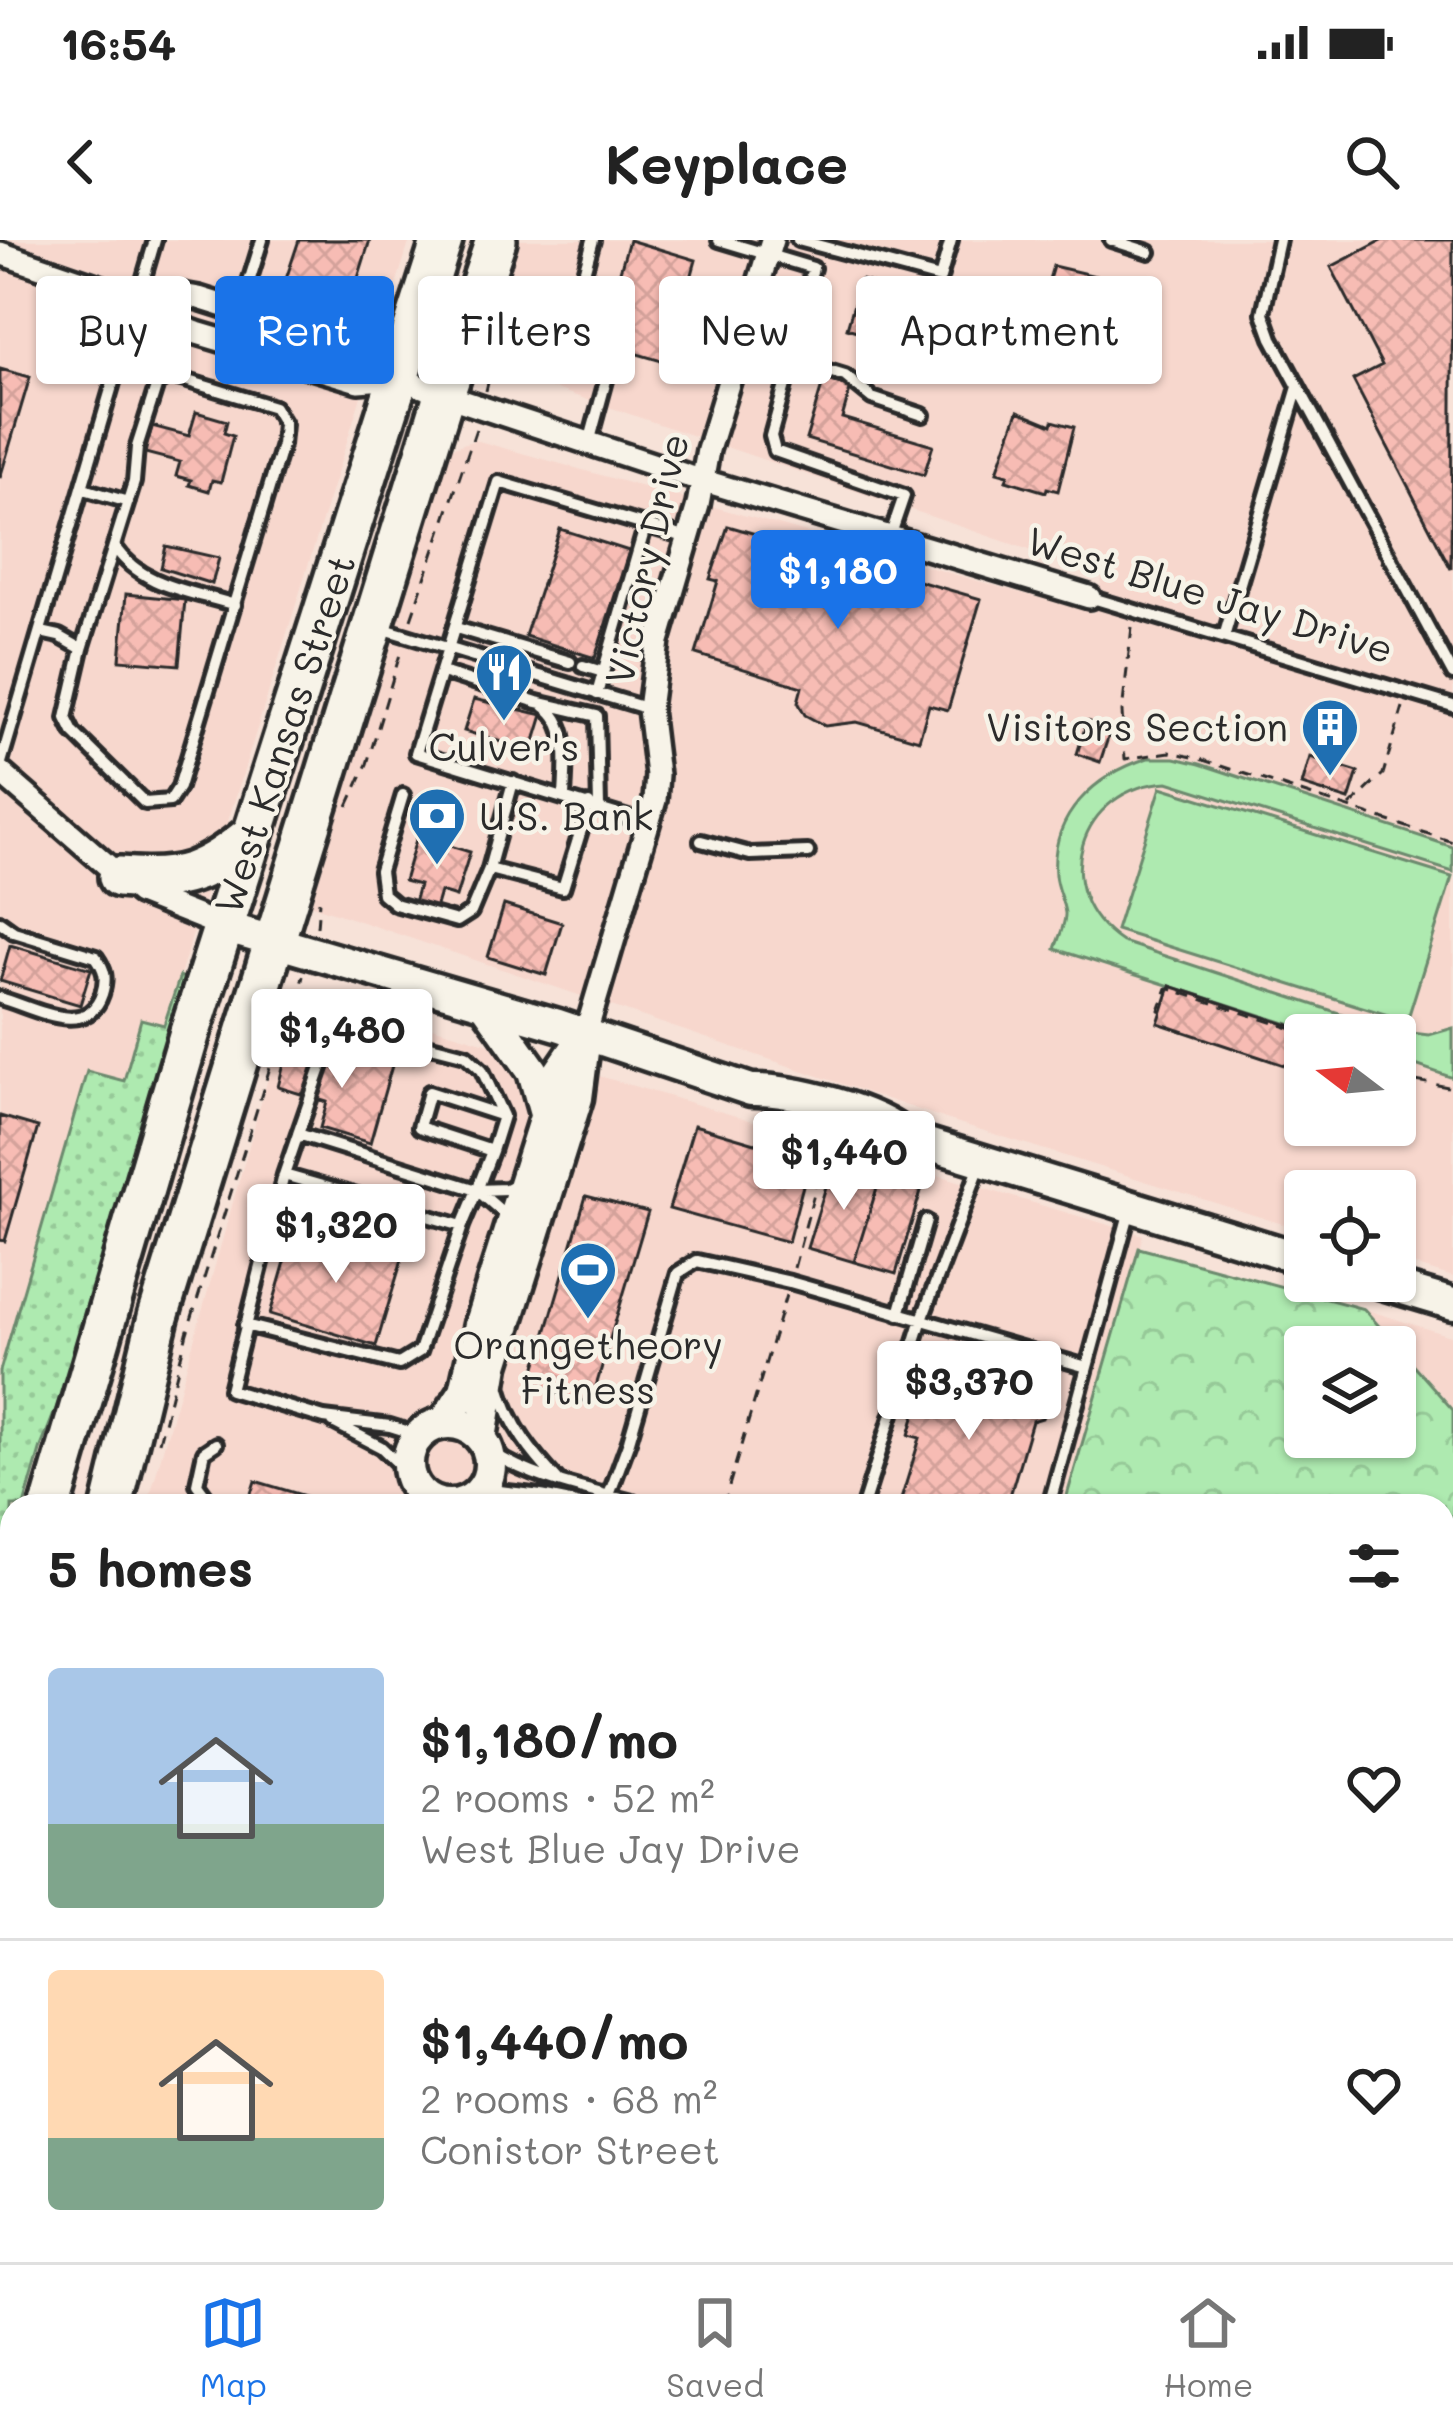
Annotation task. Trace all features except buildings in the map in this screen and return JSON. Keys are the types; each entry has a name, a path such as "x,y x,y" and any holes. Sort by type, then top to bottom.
{"highway":[{"name":"West Kansas Street","path":"54,1494 139,1201 442,240"},
{"name":"West Kansas Street","path":"115,1494 158,1317 273,940 389,631 444,395 496,240"},
{"path":"119,877 159,881 190,876 222,860 253,834"}],"main road":[{"path":"224,928 751,1090 772,1108 884,1143 904,1137 1284,1254"},
{"path":"486,1005 532,1071 545,1117"},
{"path":"412,1488 407,1460 465,1391 482,1320 559,1073 585,1036"},
{"path":"473,1494 488,1478 485,1444 493,1365 577,1098 585,1036"},
{"path":"1416,1293 1453,1304"},
{"path":"431,1429 471,1428 485,1444"}],"street":[{"name":"Victory Drive","path":"761,276 770,247"},
{"path":"0,253 66,276"},
{"path":"0,268 47,270"},
{"path":"191,331 358,381 398,378"},
{"path":"394,374 398,378"},
{"name":"West Blue Jay Drive","path":"398,378 704,481 1089,596"},
{"name":"Victory Drive","path":"585,1036 648,824 656,775 649,709 658,640 728,384"},
{"path":"0,769 119,877 161,905 224,928"}],"lane":[{"path":"144,276 155,240"},
{"path":"251,276 262,240"},
{"path":"589,443 611,362 585,354 568,331 592,240"},
{"path":"719,240 770,247 813,268 811,276"},
{"path":"798,240 940,278 951,240"},
{"path":"1111,240 1149,252"},
{"path":"1280,240 1263,313 1453,674"},
{"path":"832,372 845,376 872,398 922,415"},
{"path":"166,378 274,406 284,424 282,445 179,787 170,802 161,805 145,802 66,718 82,649 128,502 136,447 157,384 166,378"},
{"path":"0,769 113,384"},
{"path":"785,384 771,436 775,451 904,496 890,537"},
{"path":"1223,637 1298,387"},
{"path":"648,824 416,753 499,482 688,538"},
{"path":"84,489 128,502"},
{"path":"597,694 646,524"},
{"path":"114,545 144,577 235,605"},
{"name":"West Blue Jay Drive","path":"1089,596 1453,706"},
{"path":"456,628 570,662"},
{"path":"389,631 649,709"},
{"path":"41,632 82,649"},
{"path":"584,666 603,672"},
{"path":"442,672 597,716 594,806 562,888 489,869"},
{"path":"537,702 559,719 563,733 564,797"},
{"path":"403,795 380,872 382,894 394,904 457,921 471,912 489,869 513,782"},
{"path":"701,842 750,854 808,852"},
{"path":"0,922 14,932 96,957 106,971 95,1011 84,1019 0,998"},
{"path":"245,1324 399,1364 420,1351 503,1116 482,1070 466,1055 337,1022 284,1175 245,1324 230,1390 324,1418 431,1429"},
{"path":"493,1151 419,1127 430,1092 503,1116"},
{"path":"298,1134 477,1190 506,1189 525,1180"},
{"path":"867,1494 922,1319 981,1162"},
{"path":"284,1175 462,1226"},
{"path":"477,1190 513,1222"},
{"path":"1052,1494 1131,1207"},
{"path":"899,1313 926,1222"},
{"path":"609,1494 678,1273 697,1261 790,1282 1087,1367"},
{"path":"493,1365 508,1415 529,1449 558,1480"},
{"path":"324,1418 381,1448 412,1488"},
{"path":"204,1494 197,1484 204,1452 215,1444"},
{"path":"485,1444 540,1479 558,1480 592,1494"}],"path":[{"path":"346,808 367,764 389,631 471,444"},
{"path":"1132,627 1122,712 1125,759 1170,752 1197,758 1453,842"},
{"path":"1348,808 1383,774 1403,705"},
{"path":"319,891 320,913"},
{"path":"1162,1011 1167,988 1284,1026"},
{"path":"156,1448 281,1029 296,1006"},
{"path":"1416,1081 1453,1088"},
{"path":"727,1494 823,1160"}],"shaded area":[{"path":"0,240 410,240 394,291 394,276 215,276 215,384 365,384 164,1026 141,1019 124,1082 87,1072 0,1371"},
{"path":"513,240 1453,240 1453,1277 1416,1266 1416,1170 1284,1170 1284,1224 946,1119 309,904 445,450 475,440 1093,613 1103,575 541,384 635,384 635,276 502,276"},
{"path":"326,996 1143,1235 1067,1494 150,1494 293,1003"},
{"path":"1364,1309 1453,1337 1453,1410 1416,1368 1416,1326 1379,1326"}],"green space":[{"path":"1148,758 1200,764 1453,847 1453,872 1168,782 1137,788 1112,802 1094,821 1079,870 1084,896 1098,921 1122,942 1342,1014 1284,1014 1284,1022 1055,949 1065,913 1056,880 1060,834 1080,800 1129,765"},
{"path":"1161,787 1452,877 1409,1014 1385,1014 1116,930"},
{"path":"180,976 189,981 82,1342 27,1494 0,1494 0,1371 87,1071 124,1081 141,1019 164,1025"},
{"path":"1453,1028 1453,1078 1416,1065 1416,1034"},
{"path":"1139,1248 1284,1287 1284,1302 1338,1302 1364,1309 1379,1326 1284,1326 1284,1458 1416,1458 1416,1368 1453,1410 1453,1494 1067,1494"}],"place":[{"name":"Culver's","path":"504,723"},
{"name":"Visitors Section","path":"1330,778"},
{"name":"U.S. Bank","path":"437,867"},
{"name":"Orangetheory Fitness","path":"588,1321"}]}
